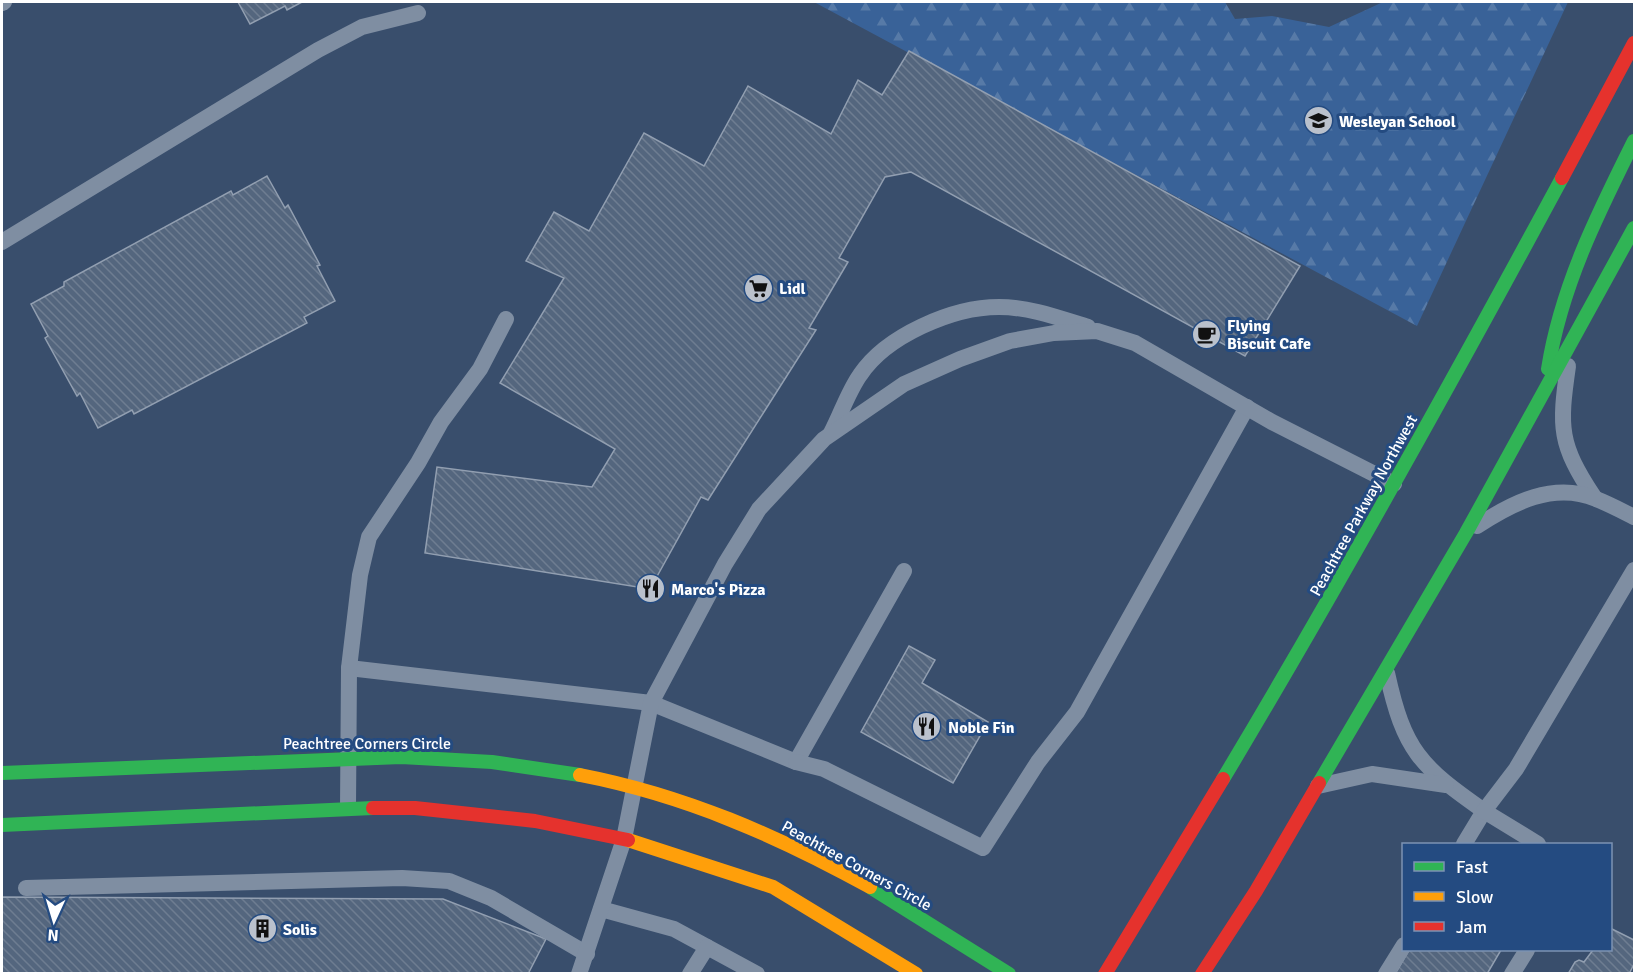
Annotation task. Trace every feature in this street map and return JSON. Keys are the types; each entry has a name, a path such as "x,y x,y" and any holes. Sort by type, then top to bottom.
{"main road":[{"name":"Peachtree Parkway Northwest","path":"1105,974 1287,672 1394,484 1635,43"},
{"path":"1545,392 1556,327 1571,278 1589,231 1635,141"},
{"path":"1202,974 1256,891 1466,532 1635,228"},
{"name":"Peachtree Corners Circle","path":"2,772 400,756 507,764 632,789 725,816 811,856 901,905 1009,974"},
{"path":"2,825 348,808 415,808 535,821 624,838 773,887 916,974"},
{"path":"1218,948 1218,974"}],"lane":[{"path":"2,242 318,50 362,27 418,13"},
{"path":"829,437 860,374 899,337 951,313 999,307 1039,312 1135,343 1247,407 1394,484"},
{"path":"348,808 349,668 360,575 369,537 418,463 441,422 480,369 506,319"},
{"path":"579,974 624,838 651,703 725,564 759,509 824,439 863,410 904,384 960,359 1010,341 1054,333 1097,330"},
{"path":"1571,346 1561,414 1572,464 1594,497"},
{"path":"349,668 651,703 796,762 824,769 983,848 1038,762 1077,712 1247,407"},
{"path":"1466,532 1523,499 1550,493 1594,497 1635,517"},
{"path":"1465,843 1515,769 1635,570"},
{"path":"796,762 904,571"},
{"path":"1386,669 1395,711 1409,745 1446,785 1484,812 1537,843"},
{"path":"1315,787 1372,774 1446,785"},
{"path":"26,888 402,878 449,881 491,898 587,954"},
{"path":"601,909 674,929 757,974"},
{"path":"690,974 707,947"},
{"path":"1386,974 1402,948"},
{"path":"1512,974 1526,951"}],"green space":[{"name":"Wesleyan School","path":"814,2 1225,2 1235,19 1272,16 1329,27 1383,2 1568,2 1417,326"}],"building":[{"path":"238,2 302,2 287,10 285,6 250,24"},
{"path":"909,51 1300,266 1245,356 911,172 885,177 839,258 848,262 809,328 816,330 708,500 701,497 650,589 425,553 437,467 592,487 615,449 500,383 564,278 526,261 554,212 589,231 644,133 704,166 748,86 831,134 858,80 882,95"},
{"path":"267,176 285,208 288,205 320,265 317,266 335,301 304,317 307,323 134,414 132,410 98,428 80,393 77,396 45,338 48,336 31,304 64,286 64,282 231,191 233,195"},
{"path":"909,646 935,660 922,683 988,722 953,783 861,732"},
{"name":"Solis","path":"2,897 443,899 546,939 528,974 2,974"},
{"path":"1612,929 1634,940 1634,964 1629,974 1568,974 1575,962 1579,960 1584,962 1592,951 1612,951"},
{"path":"1408,951 1500,951 1487,974 1395,974"}],"traffic: fast":[{"path":"1548,369 1571,280 1594,224 1634,141"},
{"path":"1223,779 1396,480 1562,178"},
{"path":"1319,783 1466,533 1634,228"},
{"path":"2,773 401,757 492,762 580,775"},
{"path":"2,825 373,808"},
{"path":"870,887 1009,974"}],"traffic: slow":[{"path":"580,775 619,783 730,819 870,887"},
{"path":"628,840 773,887 916,974"}],"traffic: jam":[{"path":"1562,178 1634,43"},
{"path":"1105,974 1223,779"},
{"path":"1202,974 1256,891 1319,783"},
{"path":"373,808 415,808 535,821 628,840"}],"place":[{"name":"Wesleyan School","path":"1318,121"},
{"name":"Lidl","path":"758,288"},
{"name":"Flying Biscuit Cafe","path":"1206,334"},
{"name":"Marco's Pizza","path":"650,589"},
{"name":"Noble Fin","path":"927,727"},
{"name":"Solis","path":"262,929"}]}
